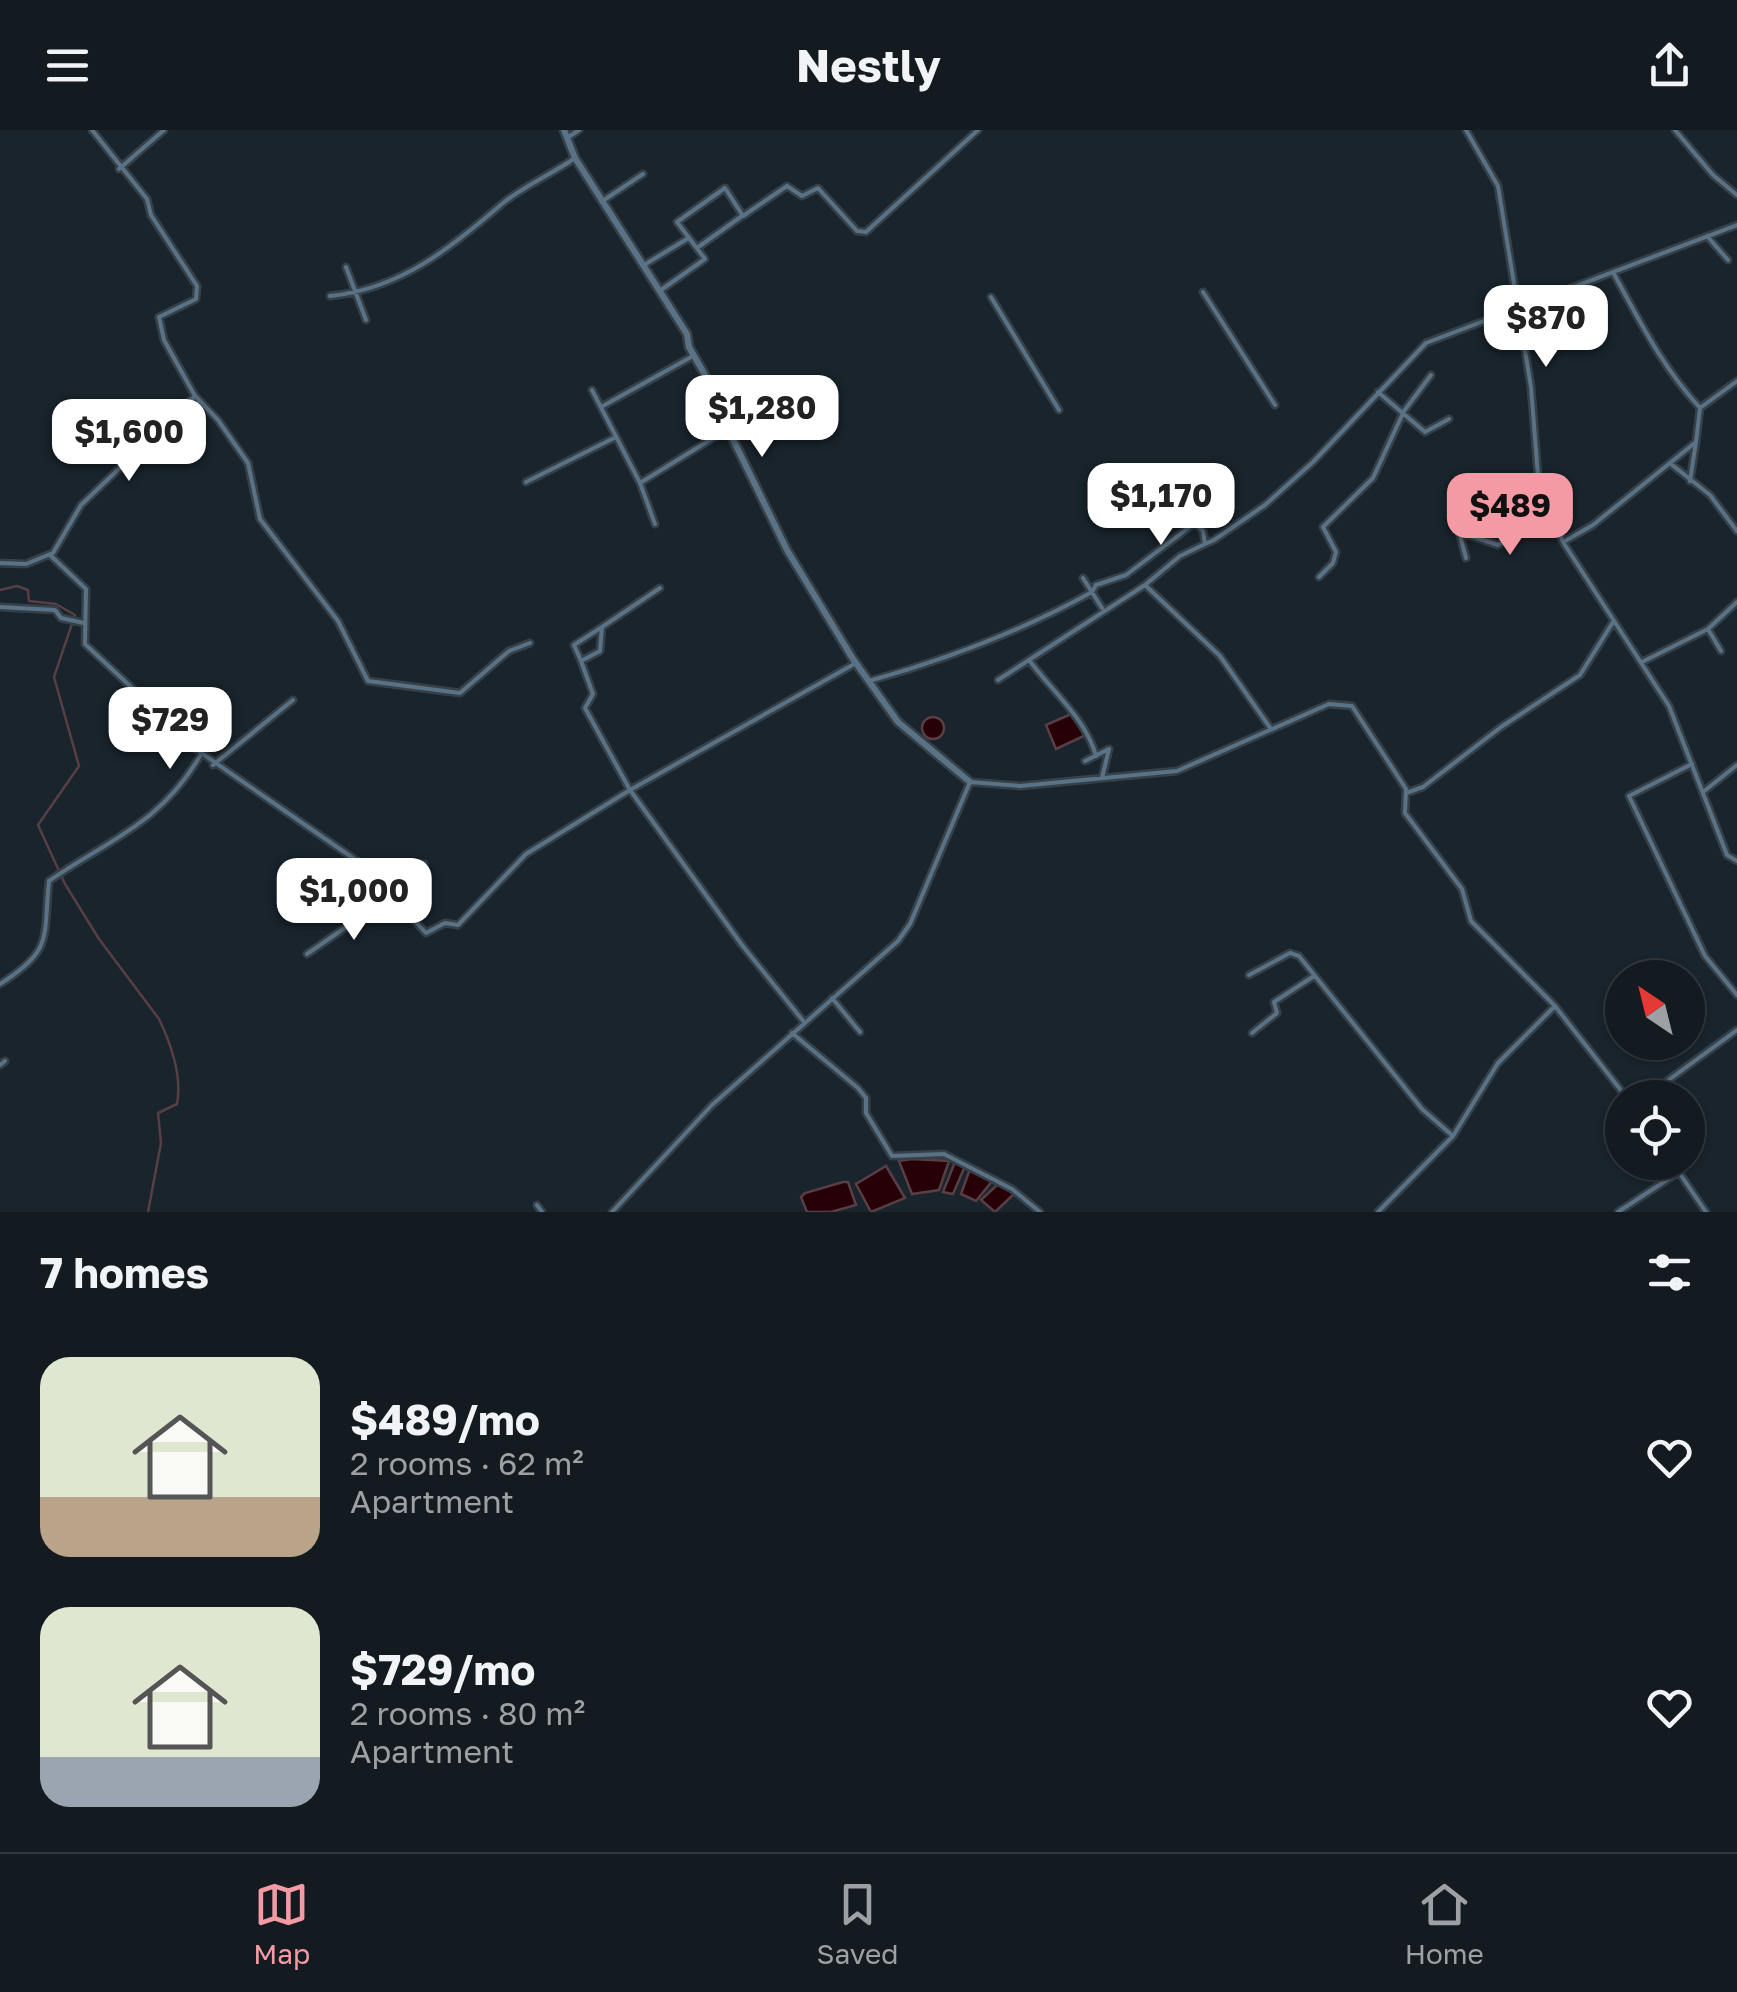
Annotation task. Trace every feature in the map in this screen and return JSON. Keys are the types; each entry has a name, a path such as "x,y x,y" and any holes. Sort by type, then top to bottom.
{"street":[{"path":"92,130 119,169 147,199 151,215 197,286 196,299 160,318 164,340 195,396 218,420 248,463 260,518 338,622 368,681 460,693 509,651 530,643"},
{"path":"119,169 164,130"},
{"path":"579,130 566,134 575,158 660,290 716,394 728,429 787,550 856,663 898,722 970,782 1020,786 1176,771 1329,704 1352,706 1406,793 1406,813 1462,889 1471,921 1555,1006 1612,1080"},
{"path":"695,248 787,186 802,196 816,188 858,231 866,232 978,130"},
{"path":"1466,130 1497,182 1519,307 1538,476 1551,512 1563,542 1669,706 1727,854 1737,861"},
{"path":"1676,130 1713,175 1737,195"},
{"path":"330,296 383,284 450,250 504,202 575,158"},
{"path":"604,200 643,174"},
{"path":"660,290 704,259 677,222 725,188 742,216"},
{"path":"998,680 1145,586 1180,556 1265,505 1426,343 1737,225"},
{"path":"1707,236 1728,260"},
{"path":"644,265 687,239"},
{"path":"346,267 366,320"},
{"path":"1613,274 1648,342 1677,385 1700,408"},
{"path":"1203,292 1275,405"},
{"path":"991,296 1059,410"},
{"path":"601,406 694,356"},
{"path":"1319,577 1334,563 1336,552 1323,528 1363,491 1403,416 1431,376"},
{"path":"1690,480 1700,408 1737,381"},
{"path":"592,390 640,483 655,524"},
{"path":"1378,392 1425,432 1449,419"},
{"path":"0,563 26,564 50,555 81,505 195,396"},
{"path":"640,483 728,429"},
{"path":"526,482 616,437"},
{"path":"1563,542 1593,526 1696,442"},
{"path":"1671,464 1718,504 1737,530"},
{"path":"1461,500 1459,532 1466,558"},
{"path":"1459,532 1498,545 1551,512"},
{"path":"869,681 968,653 1092,592 1096,585 1126,575 1195,523 1205,544"},
{"path":"50,555 86,589 84,644 200,756 286,811 373,874 426,933 445,923 458,925 526,854 630,790 856,663"},
{"path":"1083,578 1102,610"},
{"path":"1145,586 1220,656 1271,729"},
{"path":"660,588 574,645 592,690 585,708 630,790 742,945 804,1022"},
{"path":"1642,662 1708,629 1737,602"},
{"path":"0,607 55,610 60,617 84,623"},
{"path":"1406,793 1424,786 1501,726 1580,675 1613,622"},
{"path":"581,660 600,651 602,627"},
{"path":"1708,629 1721,651"},
{"path":"1029,660 1061,703 1087,729 1096,756"},
{"path":"213,766 293,700"},
{"path":"1086,761 1110,749 1102,778"},
{"path":"0,984 39,954 46,929 49,880 105,850 164,806 200,756"},
{"path":"1692,764 1629,796 1705,956 1737,995"},
{"path":"1703,792 1737,765"},
{"path":"612,1212 712,1105 898,941 910,924 970,782"},
{"path":"373,874 394,864 424,864"},
{"path":"307,954 391,896"},
{"path":"1249,976 1290,953 1299,956 1422,1110 1453,1136"},
{"path":"1252,1033 1277,1013 1274,1002 1314,976"},
{"path":"832,998 860,1032"},
{"path":"1378,1212 1453,1136 1498,1063 1555,1006"},
{"path":"1669,1080 1737,1030"},
{"path":"792,1033 858,1088 866,1098 866,1113 892,1156 944,1154 1012,1190 1040,1212"},
{"path":"1618,1212 1667,1180"},
{"path":"1684,1180 1706,1212"},
{"path":"537,1205 542,1212"}],"shaded area":[{"path":"1071,714 1088,734 1056,749 1046,725"},
{"path":"933,717 941,720 941,736 933,739 925,736 922,728 925,720"},
{"path":"899,1161 949,1161 939,1190 912,1194"},
{"path":"955,1162 965,1166 953,1194 943,1192"},
{"path":"886,1166 905,1198 871,1212 856,1184"},
{"path":"971,1166 993,1180 976,1201 961,1194"},
{"path":"848,1182 856,1205 831,1212 807,1212 801,1197 805,1193"},
{"path":"1000,1182 1015,1193 995,1212 981,1200"}],"waterway":[{"path":"0,590 17,586 28,590 29,601 56,604 75,615 54,677 79,766 38,825 65,884 99,939 159,1019 171,1050 177,1072 177,1104 158,1113 161,1143 148,1212"}]}
